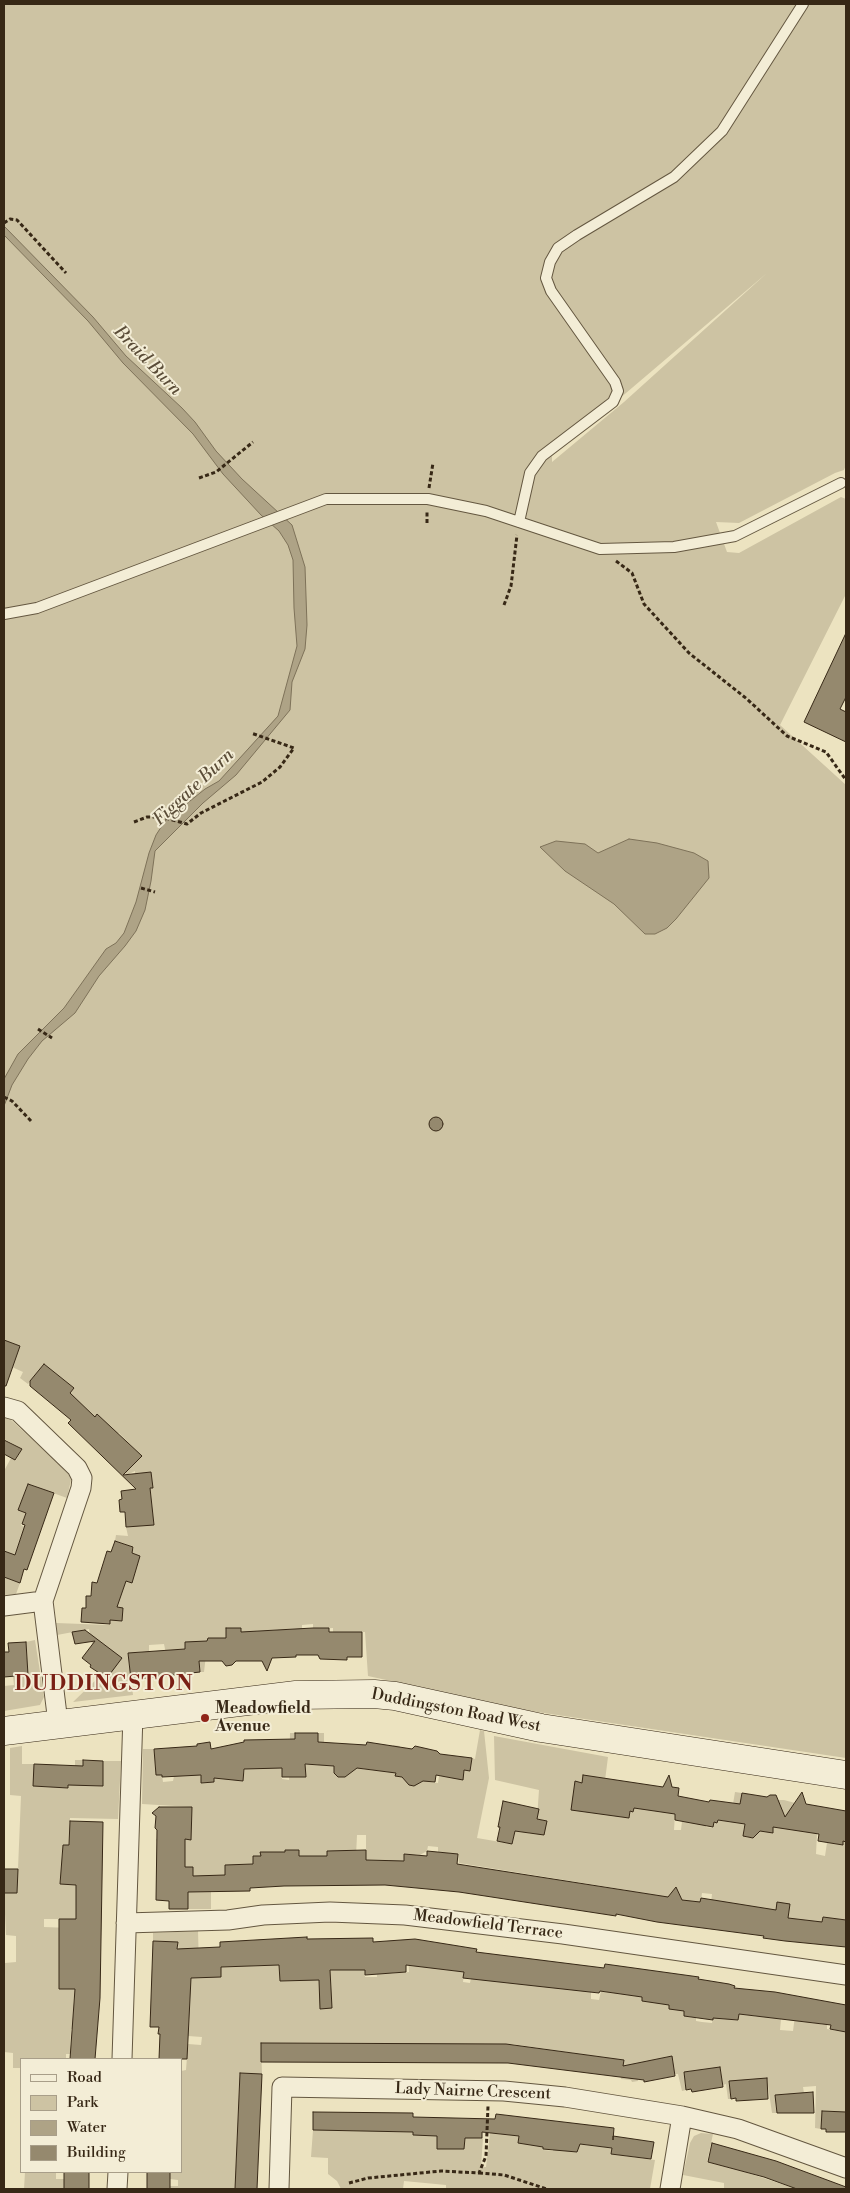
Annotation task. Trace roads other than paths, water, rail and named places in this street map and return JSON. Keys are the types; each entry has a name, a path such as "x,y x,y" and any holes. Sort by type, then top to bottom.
{"street":[{"path":"4,1407 18,1412 77,1468 82,1478 82,1488 44,1601 58,1723"},
{"path":"4,1606 44,1601"},
{"name":"Duddingston Road West","path":"4,1731 296,1695 374,1694 416,1700 541,1728 846,1775"},
{"path":"122,2058 133,1714"},
{"name":"Meadowfield Terrace","path":"126,1923 228,1920 263,1915 330,1912 405,1915 581,1937 846,1975"},
{"name":"Lady Nairne Crescent","path":"279,2189 282,2087 504,2091 565,2097 682,2116 738,2129 846,2168"},
{"path":"670,2189 682,2116"},
{"path":"117,2189 118,2173"}],"lane":[{"path":"519,522 530,473 542,456 613,402 618,391 615,382 551,291 546,278 550,262 558,248 674,177 722,131 803,4"},
{"path":"4,614 37,608 326,499 428,499 486,511 600,549 674,547 735,536 841,483"}],"water":[{"path":"4,226 93,317 126,356 182,408 195,422 216,451 242,479 292,525 305,567 307,625 305,649 292,682 290,710 236,775 203,803 155,851 145,910 136,931 99,976 75,1013 42,1041 28,1059 12,1085 4,1106 4,1079 18,1054 64,1008 106,949 116,943 124,933 136,902 149,853 156,835 165,821 205,789 219,781 278,716 297,646 293,560 288,545 279,531 261,515 223,474 193,434 123,363 88,321 4,235"},
{"path":"629,839 657,843 694,853 708,861 709,878 676,919 667,928 655,934 645,934 614,904 565,871 540,847 556,841 585,844 598,853"}],"place":[{"name":"Meadowfield Avenue","path":"205,1718"}],"district":[{"name":"DUDDINGSTON","path":"104,1685"}],"water label":[{"name":"Braid Burn","path":"147,361"},
{"name":"Figgate Burn","path":"194,788"}]}
